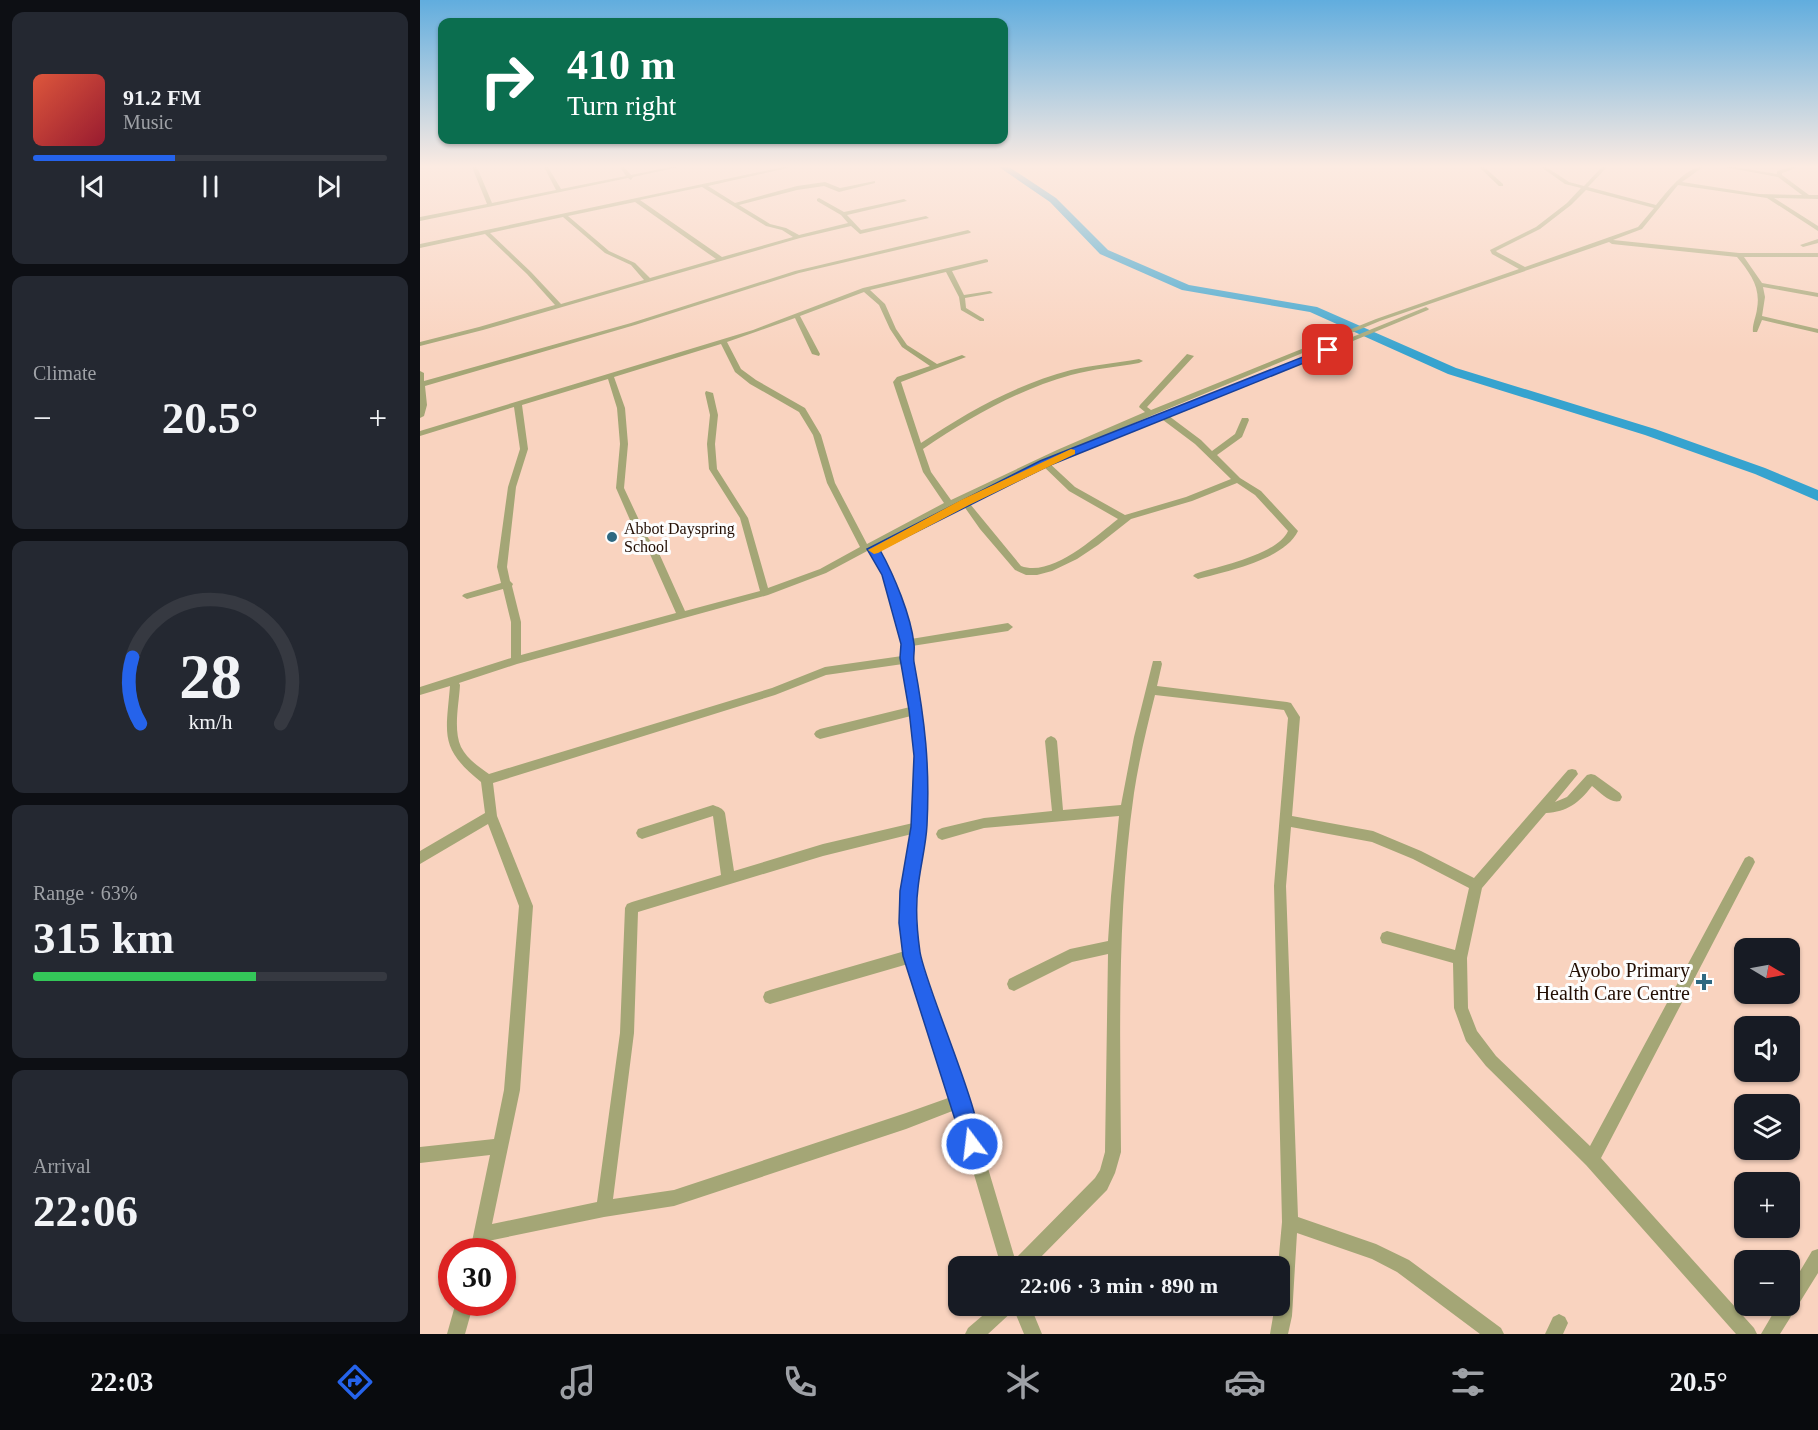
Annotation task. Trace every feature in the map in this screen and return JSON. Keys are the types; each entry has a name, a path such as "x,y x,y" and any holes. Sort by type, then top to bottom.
{"street":[{"path":"420,246 494,229"},
{"path":"580,229 607,252 633,264 648,280"},
{"path":"678,229 722,260"},
{"path":"784,229 798,237"},
{"path":"420,344 830,229"},
{"path":"1526,270 1494,253 1493,250 1535,229"},
{"path":"420,691 516,660 765,592 823,571 1044,463 1357,333 1378,320 1609,242 1637,229"},
{"path":"485,231 529,273 558,305"},
{"path":"422,384 633,324 797,272 968,232"},
{"path":"1609,242 1739,255 1818,255"},
{"path":"1803,245 1818,242"},
{"path":"1739,255 1762,285 1818,295"},
{"path":"420,434 755,331 865,289 986,261"},
{"path":"948,269 962,297 963,309 982,320"},
{"path":"1755,331 1759,318 1762,285"},
{"path":"865,289 882,304 892,329 904,346 937,367"},
{"path":"962,297 990,293"},
{"path":"420,697 455,685 759,599 822,577 949,504 1060,452 1149,413 1357,333 1388,326 1439,304 1455,293"},
{"path":"796,314 816,354"},
{"path":"1759,318 1818,331"},
{"path":"723,341 738,370 753,382 802,410 817,435 831,483 869,548 888,575 907,644 921,756 919,827 909,891 908,923 912,956 960,1101 1006,1256"},
{"path":"1149,413 1143,407 1190,356"},
{"path":"949,504 927,472 898,381 962,357"},
{"path":"919,448 956,422 1030,386 1064,374 1139,361"},
{"path":"420,373 423,405 420,416"},
{"path":"610,375 621,408 623,435 620,488 642,536 653,551 682,615"},
{"path":"709,393 714,415 711,444 712,469 744,518 765,592"},
{"path":"516,660 518,653 516,621 502,567 512,487 524,449 518,405"},
{"path":"1162,415 1212,455 1237,480 1258,493 1293,531 1293,536 1286,545 1274,551 1198,576"},
{"path":"1212,455 1239,435 1245,420"},
{"path":"1044,463 1072,489 1125,519"},
{"path":"965,502 1018,568 1023,573 1032,574 1071,557 1102,538 1125,519 1210,493 1237,480"},
{"path":"467,596 508,584"},
{"path":"907,644 1008,627"},
{"path":"487,780 800,683 825,671 907,658"},
{"path":"1030,1256 1101,1184 1113,1152 1114,946 1126,810 1157,664"},
{"path":"455,685 453,729 455,747 463,759 487,780 491,816 526,906 512,1090 482,1238"},
{"path":"1151,690 1287,706 1294,717 1280,886 1290,1222 1283,1316 1279,1334"},
{"path":"820,734 916,710"},
{"path":"1051,741 1058,816"},
{"path":"1572,774 1476,885 1460,958 1461,1008 1471,1035 1491,1061 1592,1159 1748,1334"},
{"path":"1543,808 1561,808 1575,799 1591,779 1616,797"},
{"path":"642,833 713,810 716,811 719,813 728,877"},
{"path":"942,834 984,824 1126,810"},
{"path":"420,858 491,816"},
{"path":"1287,821 1373,837 1417,855 1476,885"},
{"path":"604,1209 627,1033 632,908 822,849 919,827"},
{"path":"1592,1159 1749,862"},
{"path":"1387,938 1460,958"},
{"path":"1014,984 1070,956 1114,946"},
{"path":"770,997 912,956"},
{"path":"483,1234 604,1209 674,1198 960,1101"},
{"path":"420,1155 501,1146"},
{"path":"1290,1222 1338,1237 1385,1256 1495,1334"},
{"path":"1800,1286 1818,1257"},
{"path":"456,1334 461,1316"},
{"path":"974,1334 995,1316"},
{"path":"1026,1316 1034,1334"},
{"path":"1770,1334 1781,1316"}],"waterway":[{"path":"1082,229 1104,252 1186,288 1313,309 1452,371 1650,432 1760,471 1818,496"}],"slow traffic":[{"path":"874,550 965,502 1071,452"}],"place":[{"name":"Abbot Dayspring School","path":"612,537"},
{"name":"Ayobo Primary Health Care Centre","path":"1704,982"}],"route":[{"path":"972,1144 912,956 908,923 909,891 919,827 921,756 907,644 888,575 873,549 1044,463 1328,350"}]}
